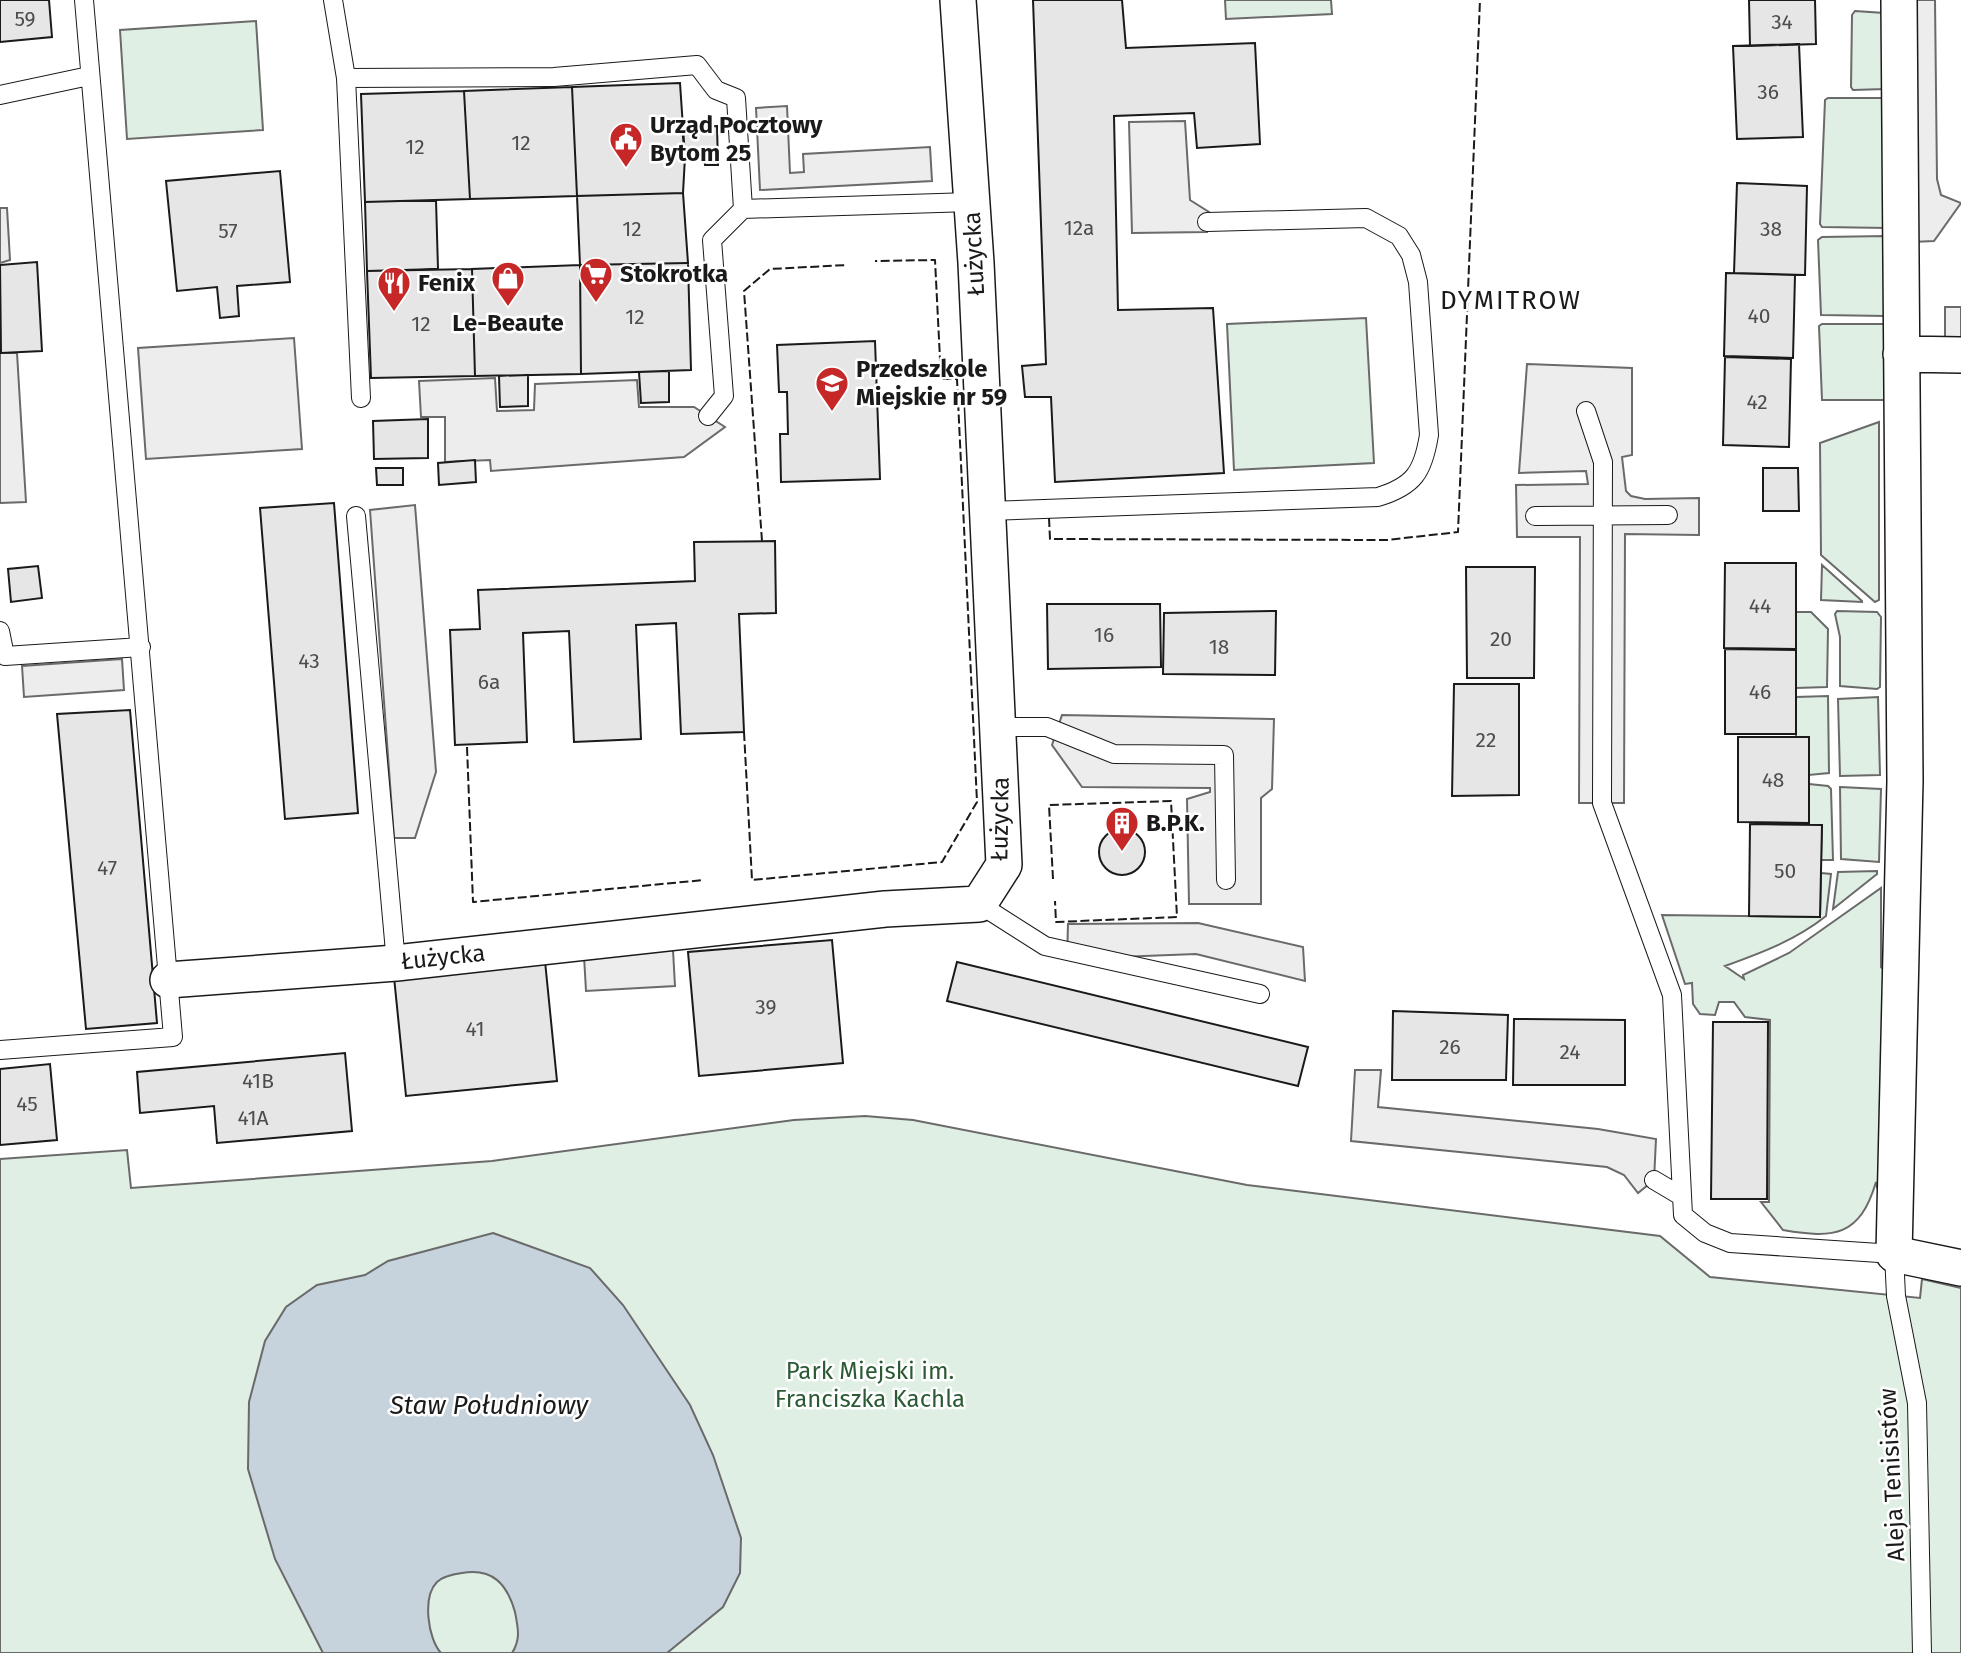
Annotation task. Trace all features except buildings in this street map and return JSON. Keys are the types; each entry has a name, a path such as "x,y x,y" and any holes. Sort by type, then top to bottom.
{"street":[{"name":"Łużycka","path":"168,980 396,963 885,909 979,904 1004,865 999,727 958,0"},
{"path":"1899,0 1905,781 1894,1254 1961,1268"},
{"path":"1901,354 1961,355"}],"lane":[{"path":"0,1050 173,1037 84,0"},
{"path":"332,0 346,78 361,398"},
{"path":"346,78 554,76 697,65 716,90 736,98 743,209"},
{"path":"0,94 89,76"},
{"path":"708,416 724,396 712,240 743,209 971,202"},
{"path":"987,511 1378,497 1401,490 1413,479 1425,459 1429,435 1418,282 1411,255 1399,236 1366,218 1207,222"},
{"path":"1586,411 1602,462 1602,803 1672,995 1682,1148 1683,1215 1705,1233 1730,1243 1894,1254"},
{"path":"1535,516 1668,515"},
{"path":"356,516 396,963"},
{"path":"0,631 5,656 141,647"},
{"path":"999,727 1046,727 1114,754 1224,755 1226,880"},
{"path":"979,904 1045,946 1260,994"},
{"path":"1654,1180 1681,1196"},
{"name":"Aleja Tenisistów","path":"1894,1254 1896,1296 1917,1403 1922,1653"}],"green space":[{"path":"1225,0 1331,0 1332,14 1226,19"},
{"path":"1855,11 1884,13 1885,89 1853,90 1851,87 1852,15"},
{"path":"256,21 263,130 127,139 120,30"},
{"path":"1886,98 1888,228 1822,227 1820,224 1825,100"},
{"path":"1886,236 1886,316 1821,315 1818,240 1822,237"},
{"path":"1366,318 1374,463 1234,470 1227,324"},
{"path":"1886,324 1885,400 1822,400 1819,326"},
{"path":"1879,422 1879,600 1875,602 1821,555 1820,443"},
{"path":"1822,565 1862,601 1862,602 1821,600"},
{"path":"1837,611 1877,612 1881,617 1880,687 1877,689 1840,686 1840,637 1835,614"},
{"path":"1796,612 1811,612 1828,629 1827,687 1796,688"},
{"path":"1828,696 1829,773 1809,775 1809,737 1796,737 1796,697"},
{"path":"1878,697 1880,775 1840,776 1838,699"},
{"path":"1809,784 1828,786 1831,789 1833,860 1821,860 1822,826 1809,825"},
{"path":"1840,787 1881,789 1879,862 1841,859"},
{"path":"1877,871 1877,874 1833,909 1838,872"},
{"path":"1821,873 1831,874 1826,916 1790,939 1725,966 1744,979 1743,975 1789,953 1881,888 1881,967 1888,974 1884,1180 1877,1187 1876,1182 1870,1200 1853,1223 1843,1230 1817,1234 1783,1230 1761,1202 1769,1202 1770,1020 1745,1017 1734,1002 1719,1002 1715,1015 1700,1014 1693,1004 1692,983 1685,984 1662,915 1820,917"},
{"name":"Park Miejski im. Franciszka Kachla","path":"865,1116 913,1120 1247,1185 1660,1236 1710,1277 1920,1298 1922,1279 1961,1288 1961,1653 0,1653 0,1159 127,1150 131,1188 492,1161 794,1120"}],"shaded area":[{"path":"1911,0 1935,0 1937,179 1941,195 1961,203 1934,241 1912,242"},
{"path":"787,106 790,173 804,172 803,154 930,147 932,181 760,190 756,108"},
{"path":"1185,121 1190,200 1209,212 1207,232 1132,233 1129,122"},
{"path":"0,208 7,208 10,260 0,263"},
{"path":"1945,307 1961,307 1961,338 1945,338"},
{"path":"0,335 1,353 17,353 26,502 0,503"},
{"path":"294,338 302,449 146,459 138,348"},
{"path":"1527,364 1632,368 1632,455 1622,457 1626,491 1631,496 1645,499 1699,498 1699,535 1625,534 1624,803 1579,803 1580,537 1517,537 1516,485 1588,484 1586,471 1519,473"},
{"path":"495,378 497,411 534,410 535,384 637,380 639,407 694,407 725,427 684,457 491,471 490,460 445,462 445,417 421,417 419,381"},
{"path":"415,505 436,772 415,838 394,838 370,510"},
{"path":"122,659 124,690 24,697 22,666"},
{"path":"1062,715 1274,719 1272,789 1261,798 1261,904 1189,904 1187,799 1210,792 1210,788 1082,787 1052,745"},
{"path":"1198,923 1303,947 1305,981 1196,954 1067,959 1068,924"},
{"path":"673,950 675,986 586,991 584,956"},
{"path":"1355,1070 1381,1070 1378,1107 1598,1129 1656,1139 1654,1180 1638,1193 1624,1175 1607,1167 1351,1141"}],"water":[{"name":"Staw Południowy","path":"493,1233 590,1268 623,1305 690,1405 713,1455 741,1538 740,1573 723,1607 667,1653 512,1653 517,1643 518,1628 508,1593 497,1580 473,1572 446,1577 432,1589 428,1618 436,1647 441,1653 323,1653 275,1559 248,1469 249,1402 265,1341 286,1307 317,1285 365,1275 388,1261"}],"fence":[{"path":"1049,518 1050,539 1387,540 1458,532 1480,0"},
{"path":"744,732 752,880 942,862 977,802 957,379 941,379 935,260 875,261"},
{"path":"762,541 744,291 770,269 847,265"},
{"path":"467,747 473,902 704,880"},
{"path":"1053,879 1049,805 1171,801 1177,917 1056,922 1055,901"}],"place":[{"name":"Urząd Pocztowy Bytom 25","path":"626,169"},
{"name":"Stokrotka","path":"596,304"},
{"name":"Le-Beaute","path":"508,308"},
{"name":"Fenix","path":"394,313"},
{"name":"Przedszkole Miejskie nr 59","path":"832,413"},
{"name":"B.P.K.","path":"1122,853"}],"district":[{"name":"DYMITROW","path":"1511,300"}]}
